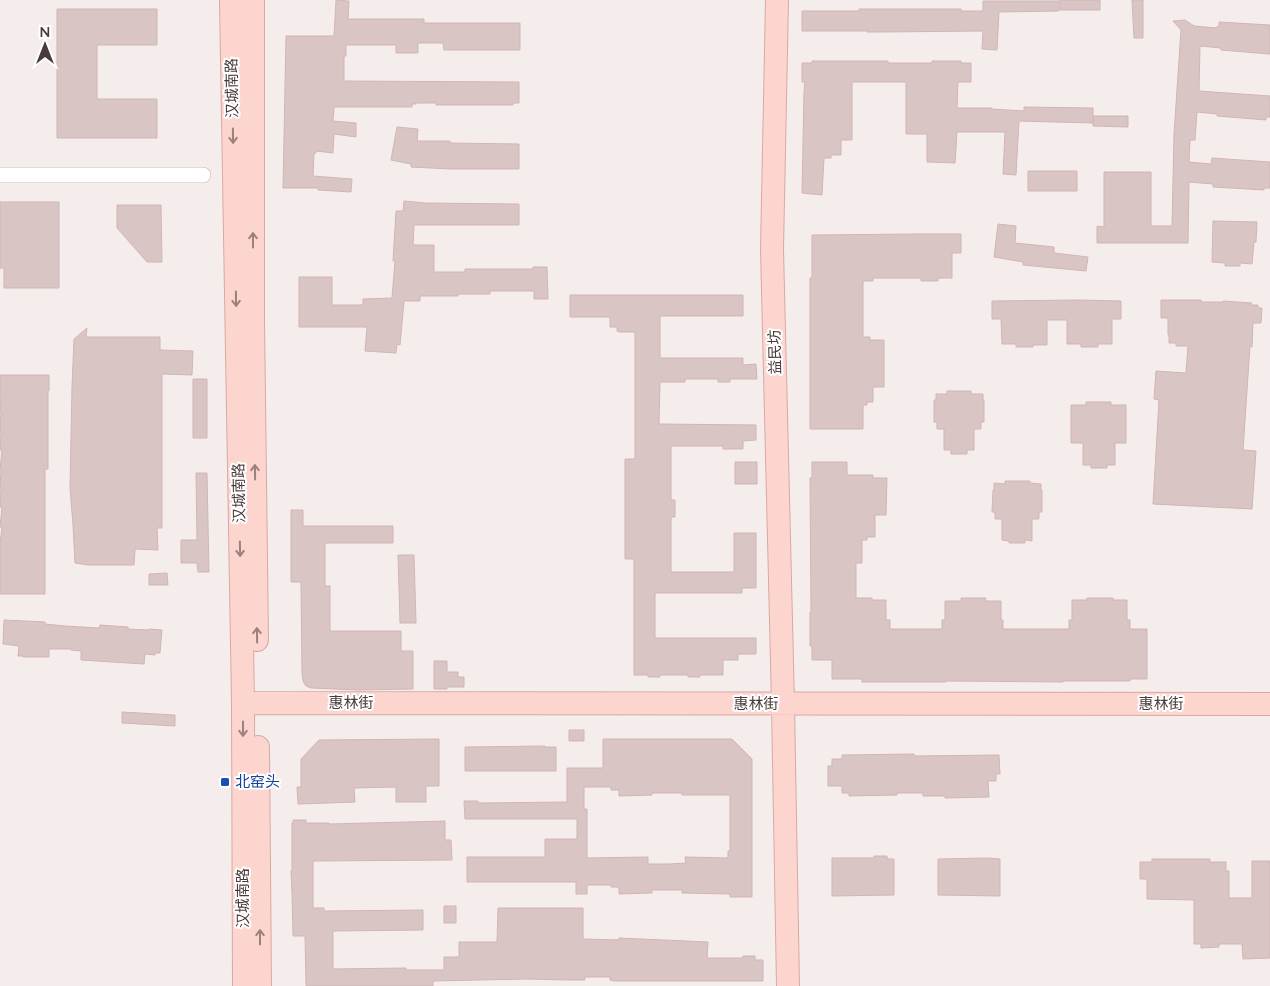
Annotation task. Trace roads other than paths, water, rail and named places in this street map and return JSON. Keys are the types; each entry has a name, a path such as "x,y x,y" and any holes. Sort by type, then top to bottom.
{"street":[{"name":"汉城南路","path":"231,0 250,703 260,986"},
{"name":"汉城南路","path":"244,986 250,703 253,0"},
{"name":"益民坊","path":"777,0 772,249 784,704 788,986"},
{"path":"0,175 203,176"},
{"name":"惠林街","path":"250,703 1270,704"}],"place":[{"name":"北窑头","path":"225,782"}]}
